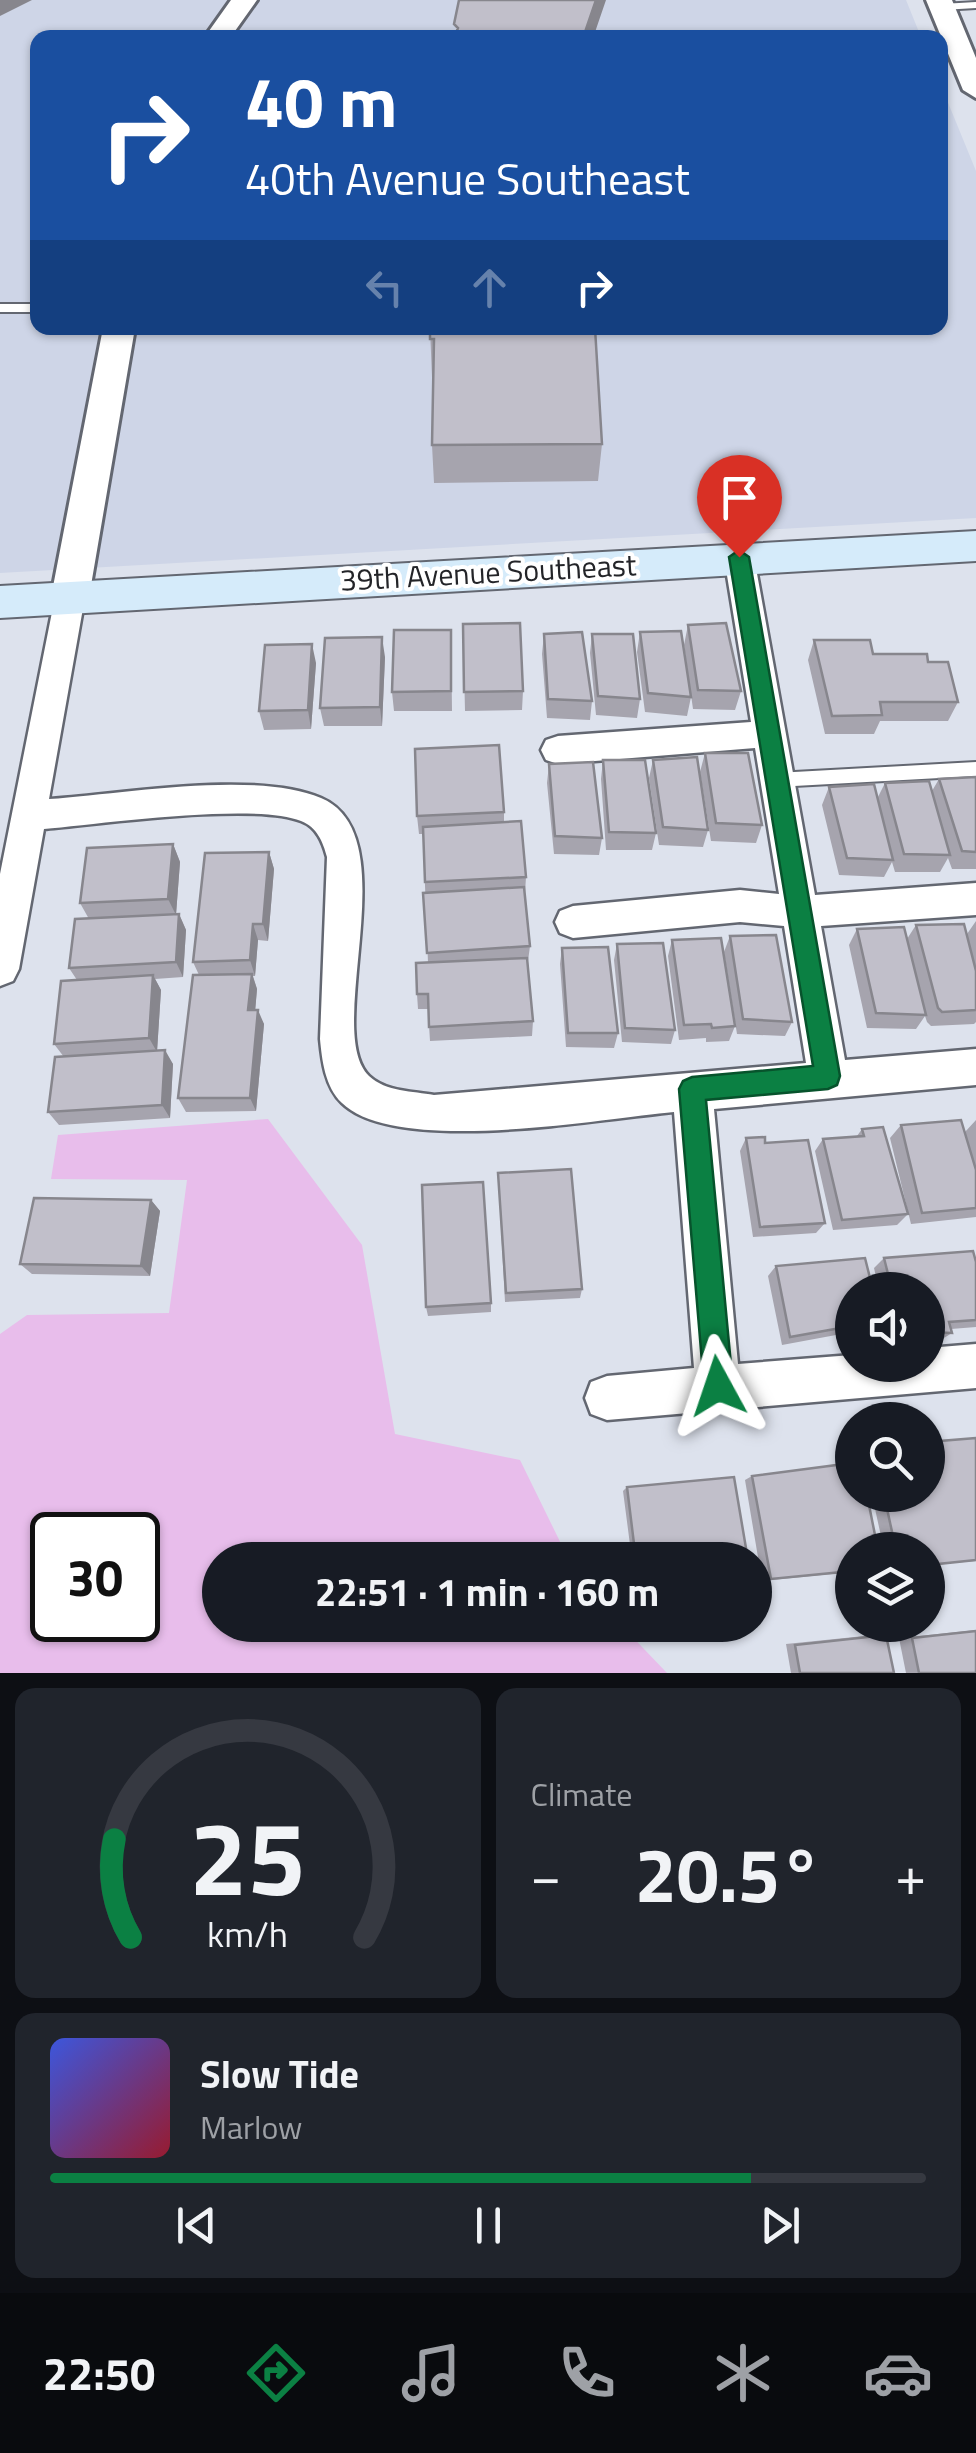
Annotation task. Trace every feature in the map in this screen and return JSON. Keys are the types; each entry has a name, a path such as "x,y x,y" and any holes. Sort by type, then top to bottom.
{"main road":[{"name":"39th Avenue Southeast","path":"0,602 976,546"}],"street":[{"path":"223,30 244,0"},
{"path":"941,4 976,90"},
{"path":"0,970 32,815 118,335"},
{"path":"739,557 828,1076"},
{"path":"558,750 768,734"},
{"path":"32,815 260,801 313,810 337,830 346,857 337,1050 350,1084 376,1103 434,1114 828,1076 976,1067"},
{"path":"573,922 740,906 798,912 976,899"},
{"path":"692,1089 718,1386"},
{"path":"607,1398 976,1366"}],"lane":[{"path":"941,4 976,4"},
{"path":"0,308 30,308"},
{"path":"776,780 976,769"}],"shaded area":[{"path":"0,0 906,0 918,30 30,30 30,335 948,335 948,103 976,171 976,518 0,573"},
{"path":"268,1119 362,1245 395,1434 520,1460 560,1542 202,1542 202,1642 637,1642 667,1673 0,1673 0,1334 27,1315 169,1313 187,1180 51,1179 58,1135"}],"building":[{"path":"459,0 596,0 586,30 457,30 454,24"},
{"path":"430,335 595,335 602,444 432,445 434,339"},
{"path":"520,623 523,691 464,692 463,624"},
{"path":"726,623 741,691 698,690 688,625"},
{"path":"394,630 451,630 451,691 392,692"},
{"path":"681,631 691,697 648,693 640,632"},
{"path":"582,632 592,701 548,699 544,634"},
{"path":"592,634 633,634 640,699 598,696"},
{"path":"382,637 380,707 320,708 325,638"},
{"path":"814,640 870,640 873,654 927,654 928,662 948,662 958,702 880,702 882,715 832,716"},
{"path":"312,644 308,710 259,711 265,645"},
{"path":"499,745 504,812 417,816 415,749"},
{"path":"705,753 748,753 762,825 716,823"},
{"path":"697,757 708,830 663,827 653,760"},
{"path":"603,760 645,760 656,833 609,832"},
{"path":"593,762 602,838 555,836 549,764"},
{"path":"976,777 976,852 962,851 939,779"},
{"path":"929,781 950,855 904,854 885,783"},
{"path":"874,784 893,860 847,858 829,787"},
{"path":"521,821 526,877 425,882 423,827"},
{"path":"173,844 168,899 80,903 87,848"},
{"path":"269,852 263,924 253,924 250,960 193,962 205,853"},
{"path":"524,887 530,946 427,953 423,893"},
{"path":"179,914 176,962 69,968 75,919"},
{"path":"964,924 976,971 976,1010 942,1012 916,925"},
{"path":"904,927 926,1015 876,1013 857,929"},
{"path":"776,935 792,1022 743,1019 730,936"},
{"path":"721,938 735,1026 684,1025 672,940"},
{"path":"663,943 675,1030 625,1028 617,944"},
{"path":"608,947 618,1033 568,1033 562,948"},
{"path":"527,958 533,1021 429,1027 428,994 417,994 416,963"},
{"path":"252,974 248,1010 258,1010 250,1098 178,1098 193,975"},
{"path":"153,975 149,1038 54,1044 61,981"},
{"path":"165,1050 162,1105 48,1112 55,1057"},
{"path":"961,1120 976,1170 976,1208 922,1213 901,1125"},
{"path":"883,1127 908,1214 842,1220 823,1139 864,1136 862,1129"},
{"path":"765,1137 765,1143 808,1140 825,1223 760,1227 746,1138"},
{"path":"571,1169 582,1289 506,1293 498,1173"},
{"path":"483,1182 491,1303 426,1307 422,1185"},
{"path":"34,1198 151,1200 141,1266 20,1264"},
{"path":"973,1251 976,1320 949,1322 952,1333 945,1333 945,1272 888,1272 884,1258"},
{"path":"865,1258 868,1272 835,1272 835,1329 790,1337 776,1266"},
{"path":"976,1438 976,1560 945,1563 945,1532 892,1532 888,1512 945,1512 945,1441"},
{"path":"835,1465 835,1512 870,1512 874,1532 835,1532 835,1573 772,1579 772,1542 764,1542 752,1476"},
{"path":"734,1477 745,1542 634,1542 627,1487"},
{"path":"976,1631 976,1673 919,1673 913,1642 945,1642 945,1634"},
{"path":"835,1641 887,1642 894,1673 800,1673 795,1645"}],"route":[{"path":"718,1386 692,1089 828,1076 739,557"}]}
